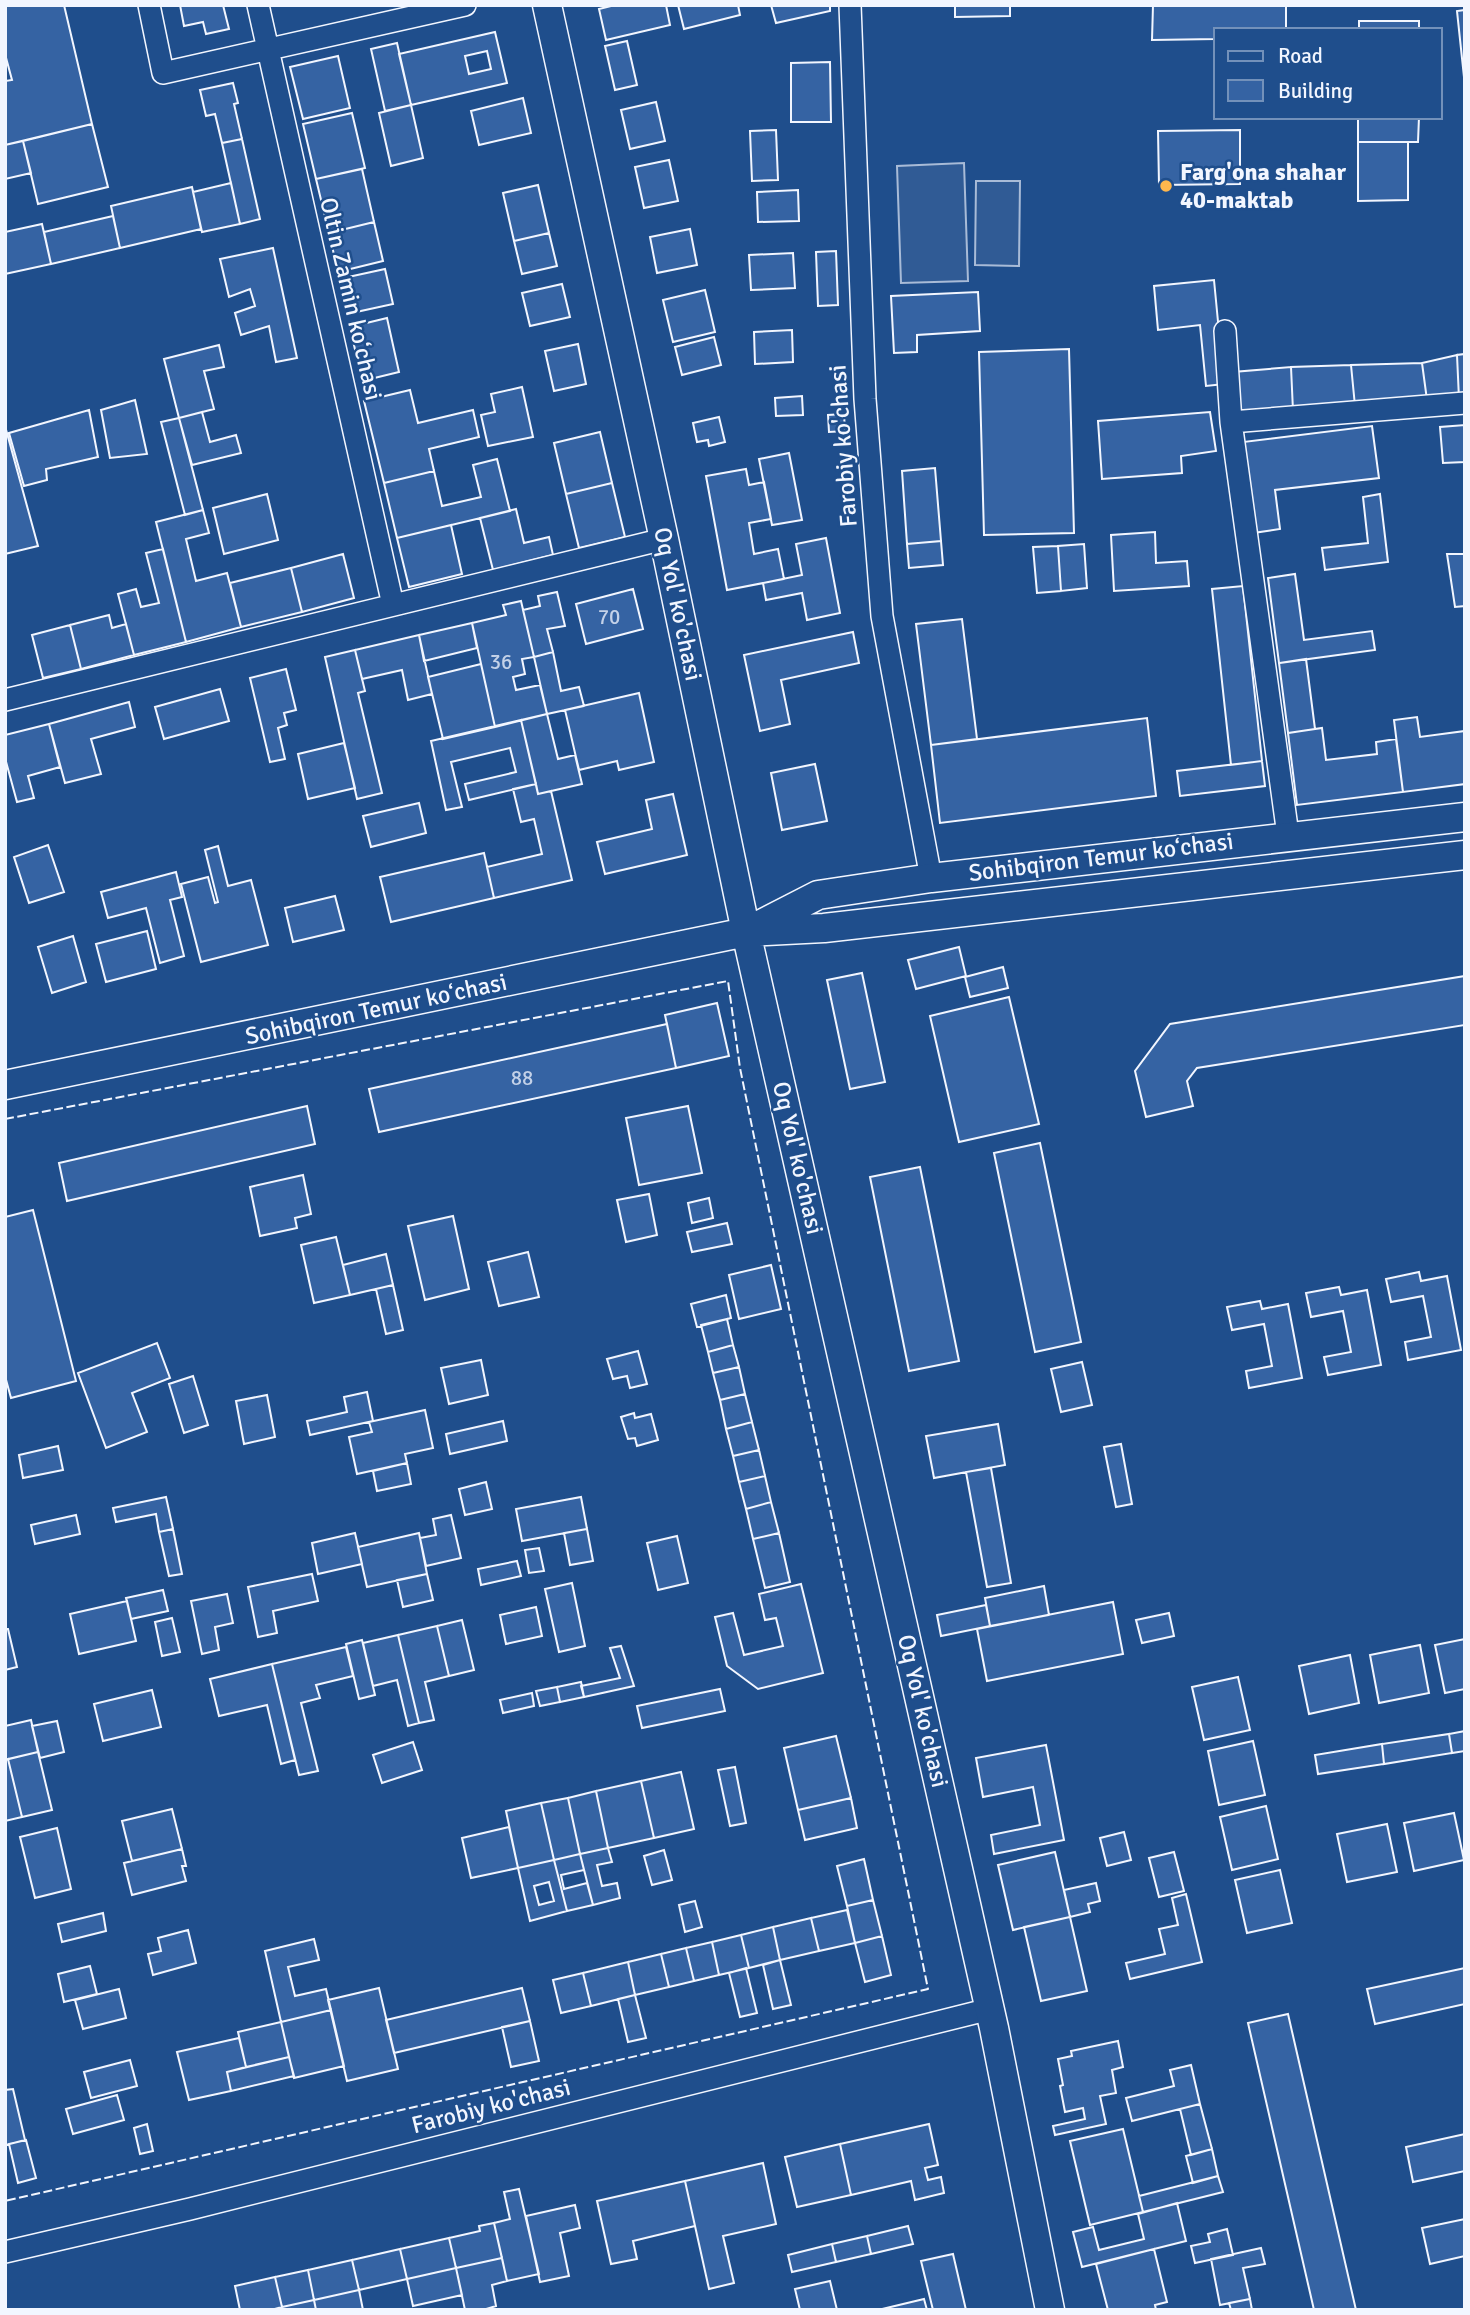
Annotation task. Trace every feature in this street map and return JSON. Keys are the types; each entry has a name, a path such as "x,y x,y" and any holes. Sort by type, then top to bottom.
{"street":[{"path":"149,5 163,73 465,5"},
{"name":"Oltin Zamin koʻchasi","path":"258,5 394,605"},
{"name":"Oq Yol' ko'chasi","path":"547,5 664,538 746,932 990,2010 1050,2310"},
{"name":"Farobiy ko'chasi","path":"850,5 864,398 882,616 931,878"},
{"path":"1225,331 1231,422 1288,835"},
{"path":"1231,422 1465,403"},
{"path":"5,700 664,538"},
{"name":"Sohibqiron Temur koʻchasi","path":"746,932 818,895 931,878 1288,835 1465,817"},
{"name":"Sohibqiron Temur koʻchasi","path":"5,1085 746,932 824,928 1465,855"},
{"name":"Farobiy ko'chasi","path":"5,2252 190,2209 990,2010"}],"shaded area":[{"path":"964,163 968,281 901,283 897,166"},
{"path":"976,181 1020,181 1019,266 975,265"}],"building":[{"path":"5,5 64,5 92,124 5,145 5,81 12,80 5,54"},
{"path":"180,5 223,5 229,29 206,34 203,22 184,26"},
{"path":"615,5 666,5 670,25 606,40 599,9"},
{"path":"678,5 738,5 740,15 684,29"},
{"path":"771,5 830,5 830,11 776,23"},
{"path":"955,5 1010,5 1010,16 955,17"},
{"path":"1153,5 1286,5 1286,28 1214,28 1214,39 1152,40"},
{"path":"1465,10 1465,77 1464,77 1457,11"},
{"path":"1359,21 1419,21 1419,28 1359,28"},
{"path":"495,32 507,83 411,105 399,54","holes":["487,51 491,69 469,74 465,56"]},
{"path":"627,41 637,85 615,90 605,46"},
{"path":"397,43 411,105 385,111 371,49"},
{"path":"338,56 350,108 303,119 290,67"},
{"path":"830,62 831,122 791,122 791,63"},
{"path":"233,83 238,103 234,104 242,139 222,143 215,114 206,116 200,90"},
{"path":"523,98 531,133 479,145 471,111"},
{"path":"656,102 665,141 630,149 621,110"},
{"path":"411,105 423,158 391,166 379,113"},
{"path":"352,113 365,168 316,179 303,124"},
{"path":"1358,119 1419,119 1418,142 1358,142"},
{"path":"92,124 108,187 38,204 23,141"},
{"path":"776,130 778,180 752,181 750,131"},
{"path":"1240,130 1240,184 1159,185 1158,131"},
{"path":"242,139 260,219 240,224 222,143"},
{"path":"23,141 31,173 5,179 5,145"},
{"path":"1358,142 1408,142 1408,200 1358,201"},
{"path":"669,160 678,201 644,208 635,167"},
{"path":"362,169 374,222 329,233 316,179"},
{"path":"231,183 240,224 202,232 193,192"},
{"path":"538,185 549,233 514,241 503,193"},
{"path":"192,187 201,229 120,248 111,206"},
{"path":"798,190 799,221 758,222 757,192"},
{"path":"113,216 120,248 51,264 44,232"},
{"path":"374,222 383,261 338,272 329,233"},
{"path":"42,224 51,264 5,274 5,232"},
{"path":"690,229 697,265 657,273 650,237"},
{"path":"549,233 557,266 522,274 514,241"},
{"path":"273,248 297,358 276,362 269,326 241,335 235,313 255,306 250,289 229,297 220,259"},
{"path":"836,251 838,305 818,306 816,252"},
{"path":"793,253 795,288 751,290 749,255"},
{"path":"385,269 393,304 347,314 339,279"},
{"path":"1214,280 1224,384 1206,386 1200,325 1158,330 1154,286"},
{"path":"562,284 570,317 530,326 522,293"},
{"path":"705,290 715,332 673,342 663,300"},
{"path":"978,292 980,331 917,335 917,352 894,353 891,296"},
{"path":"387,318 399,372 362,381 350,327"},
{"path":"792,330 793,362 755,364 754,332"},
{"path":"714,337 721,365 682,375 675,347"},
{"path":"578,344 586,384 554,391 545,351"},
{"path":"219,345 224,367 204,371 214,409 179,418 164,359"},
{"path":"1069,349 1074,533 984,535 979,352"},
{"path":"1465,354 1465,399 1459,399 1457,355"},
{"path":"1457,355 1459,399 1427,400 1422,363"},
{"path":"1422,363 1427,400 1355,406 1351,365"},
{"path":"1351,365 1355,406 1293,411 1291,367"},
{"path":"1291,367 1293,411 1239,413 1233,372"},
{"path":"522,387 533,437 488,446 481,415 495,412 491,394"},
{"path":"410,390 418,423 473,410 479,437 429,449 434,471 384,483 364,401"},
{"path":"802,396 803,415 776,416 775,398"},
{"path":"135,400 147,454 110,458 101,410"},
{"path":"89,410 98,457 46,469 47,480 24,486 9,433"},
{"path":"202,412 210,442 236,435 241,453 192,465 179,418"},
{"path":"1210,412 1216,451 1181,456 1182,473 1102,479 1098,421"},
{"path":"844,414 845,431 829,432 828,415"},
{"path":"719,417 725,442 709,446 708,440 697,442 693,423"},
{"path":"179,418 203,510 185,515 161,422"},
{"path":"1465,425 1465,462 1443,463 1440,427"},
{"path":"5,426 38,546 5,554"},
{"path":"1372,426 1379,478 1275,490 1280,529 1253,533 1243,442"},
{"path":"600,432 612,483 566,494 554,443"},
{"path":"789,453 802,520 772,525 759,459"},
{"path":"497,459 510,511 397,538 384,483 434,471 442,506 481,497 473,465"},
{"path":"935,468 941,541 907,544 902,471"},
{"path":"746,469 749,485 764,482 771,519 749,523 754,554 778,549 784,579 727,590 706,476"},
{"path":"612,483 625,537 579,548 566,494"},
{"path":"267,494 278,540 224,554 213,508"},
{"path":"1380,494 1388,562 1325,570 1322,548 1368,543 1363,497"},
{"path":"516,509 524,543 549,537 553,555 493,570 480,518"},
{"path":"203,510 209,533 186,539 196,581 227,573 241,627 186,642 156,522"},
{"path":"451,525 462,574 409,587 397,538"},
{"path":"1155,532 1156,563 1187,561 1189,586 1114,591 1111,535"},
{"path":"826,538 840,613 807,620 802,593 766,600 763,583 802,575 796,544"},
{"path":"941,541 943,565 909,568 907,544"},
{"path":"1084,544 1087,588 1061,591 1058,546"},
{"path":"1058,546 1061,591 1037,593 1033,547"},
{"path":"163,549 186,642 134,655 118,594 136,589 141,607 159,603 146,553"},
{"path":"343,554 354,598 302,612 291,568"},
{"path":"1447,554 1465,554 1465,606 1455,607"},
{"path":"291,568 302,612 241,627 230,583"},
{"path":"1295,574 1304,640 1372,631 1375,650 1279,663 1268,578"},
{"path":"1243,586 1262,761 1231,765 1212,589"},
{"path":"633,589 643,629 586,644 576,604"},
{"path":"557,592 565,626 547,629 553,652 534,657 523,610 540,606 538,596"},
{"path":"521,601 534,657 522,659 525,674 513,677 516,690 540,685 547,714 495,727 472,623 506,615 503,605"},
{"path":"109,615 112,628 126,624 134,655 81,669 70,625"},
{"path":"962,619 977,739 931,745 916,624"},
{"path":"472,623 477,648 424,661 419,635"},
{"path":"70,625 81,669 43,678 32,635"},
{"path":"853,632 859,663 781,680 790,724 760,731 744,655"},
{"path":"419,635 432,694 408,700 402,670 362,679 355,650"},
{"path":"355,650 365,691 358,693 382,793 357,799 325,657"},
{"path":"553,652 561,691 579,687 584,706 547,714 534,657"},
{"path":"1306,659 1315,729 1288,733 1279,663"},
{"path":"481,664 495,727 443,739 428,677"},
{"path":"286,669 296,710 284,713 287,725 278,728 285,759 270,762 250,678"},
{"path":"220,689 229,721 164,739 155,707"},
{"path":"639,693 654,762 619,770 617,761 579,770 565,710"},
{"path":"129,702 135,727 91,739 101,774 65,783 49,724"},
{"path":"547,714 558,759 575,755 582,784 538,794 521,720"},
{"path":"1417,717 1420,737 1465,731 1465,784 1403,792 1394,720"},
{"path":"1147,718 1156,796 940,823 931,745"},
{"path":"521,720 536,784 469,800 465,784 516,772 510,748 451,762 462,807 446,810 431,741"},
{"path":"49,724 60,767 28,776 34,798 17,802 5,758 5,735"},
{"path":"1322,728 1326,760 1377,754 1376,742 1396,739 1403,792 1297,805 1288,733"},
{"path":"344,743 355,788 308,799 298,754"},
{"path":"1262,761 1265,786 1180,796 1177,771"},
{"path":"815,764 827,821 782,830 771,773"},
{"path":"536,784 538,794 551,791 572,880 494,898 487,867 542,854 534,819 521,822 513,789"},
{"path":"673,794 687,855 605,874 597,842 652,829 646,800"},
{"path":"419,803 426,833 371,847 363,816"},
{"path":"48,845 64,892 29,903 14,857"},
{"path":"218,846 228,886 251,880 268,945 201,962 181,884 208,877 215,903 218,902 205,850"},
{"path":"484,853 494,898 391,922 380,877"},
{"path":"176,872 182,897 170,900 184,956 160,963 146,908 108,918 101,892"},
{"path":"335,896 344,930 293,942 285,908"},
{"path":"147,931 156,969 106,982 96,944"},
{"path":"73,936 86,982 52,993 38,947"},
{"path":"959,947 966,976 916,989 908,960"},
{"path":"1003,967 1008,988 970,997 965,977"},
{"path":"862,973 885,1082 850,1089 827,980"},
{"path":"1465,976 1465,1025 1197,1068 1187,1081 1193,1106 1146,1117 1135,1071 1170,1024"},
{"path":"1009,997 1039,1124 959,1142 930,1016"},
{"path":"717,1003 729,1056 676,1068 665,1015"},
{"path":"667,1024 676,1068 379,1132 369,1089"},
{"path":"307,1106 315,1144 67,1201 59,1163"},
{"path":"688,1106 702,1173 639,1185 626,1118"},
{"path":"1040,1143 1081,1342 1035,1352 994,1153"},
{"path":"920,1167 959,1361 909,1371 870,1177"},
{"path":"303,1175 311,1214 295,1218 297,1228 260,1236 250,1187"},
{"path":"649,1194 657,1235 626,1242 617,1200"},
{"path":"709,1198 713,1218 692,1223 688,1203"},
{"path":"33,1210 76,1381 11,1398 5,1376 5,1217"},
{"path":"453,1216 469,1289 425,1300 408,1226"},
{"path":"727,1223 732,1244 692,1252 687,1232"},
{"path":"336,1237 350,1295 314,1303 301,1245"},
{"path":"528,1252 539,1297 499,1306 488,1262"},
{"path":"386,1254 393,1285 350,1295 343,1265"},
{"path":"771,1265 781,1309 739,1319 729,1275"},
{"path":"1419,1272 1421,1281 1447,1276 1461,1350 1408,1360 1405,1342 1431,1337 1423,1296 1391,1302 1386,1279"},
{"path":"393,1285 403,1330 386,1334 376,1289"},
{"path":"1339,1287 1341,1295 1367,1290 1381,1365 1328,1375 1324,1357 1351,1352 1343,1311 1311,1317 1306,1293"},
{"path":"726,1295 731,1318 697,1327 691,1304"},
{"path":"1260,1301 1262,1309 1288,1304 1302,1378 1249,1388 1246,1371 1272,1366 1264,1324 1232,1330 1227,1307"},
{"path":"727,1319 733,1345 708,1352 701,1325"},
{"path":"157,1343 170,1378 132,1393 147,1432 106,1448 78,1373"},
{"path":"733,1345 739,1367 713,1373 708,1352"},
{"path":"638,1351 647,1384 630,1388 627,1376 613,1379 607,1359"},
{"path":"481,1360 488,1395 449,1404 441,1368"},
{"path":"1082,1362 1092,1405 1061,1412 1051,1369"},
{"path":"739,1367 745,1394 720,1400 713,1373"},
{"path":"193,1376 208,1425 184,1433 169,1384"},
{"path":"367,1392 373,1421 310,1435 307,1421 347,1412 344,1397"},
{"path":"745,1394 752,1422 726,1429 720,1400"},
{"path":"267,1395 275,1437 244,1444 236,1401"},
{"path":"425,1410 433,1448 405,1454 407,1463 357,1474 349,1437 372,1432 369,1422"},
{"path":"634,1413 635,1418 651,1414 658,1440 637,1446 635,1438 628,1439 621,1417"},
{"path":"503,1421 507,1441 450,1454 446,1434"},
{"path":"752,1422 759,1450 733,1456 726,1429"},
{"path":"998,1424 1005,1465 934,1478 926,1436"},
{"path":"1121,1444 1132,1504 1116,1507 1104,1447"},
{"path":"58,1446 63,1470 23,1478 19,1455"},
{"path":"759,1450 765,1476 739,1482 733,1456"},
{"path":"407,1463 411,1484 377,1491 373,1471"},
{"path":"991,1468 1011,1583 987,1587 966,1472"},
{"path":"765,1476 771,1502 746,1509 739,1482"},
{"path":"486,1482 492,1509 465,1515 459,1489"},
{"path":"166,1497 173,1529 159,1532 156,1514 116,1522 113,1508"},
{"path":"581,1497 587,1529 522,1541 516,1509"},
{"path":"771,1502 779,1533 753,1539 746,1509"},
{"path":"76,1515 80,1534 35,1544 31,1525"},
{"path":"451,1515 461,1558 426,1566 420,1538 436,1535 433,1519"},
{"path":"173,1529 182,1574 169,1576 159,1532"},
{"path":"587,1529 593,1561 570,1565 564,1533"},
{"path":"355,1533 362,1564 318,1574 312,1543"},
{"path":"419,1533 427,1574 367,1587 358,1547"},
{"path":"779,1533 790,1582 765,1588 753,1539"},
{"path":"677,1536 688,1583 658,1590 647,1543"},
{"path":"539,1548 544,1571 529,1573 525,1550"},
{"path":"517,1561 521,1576 481,1585 478,1569"},
{"path":"312,1574 318,1601 273,1611 277,1633 258,1637 248,1587"},
{"path":"427,1574 433,1600 403,1607 397,1580"},
{"path":"572,1583 585,1646 559,1652 545,1589"},
{"path":"801,1584 823,1673 758,1689 727,1666 715,1617 733,1613 744,1655 783,1646 776,1618 765,1620 759,1594"},
{"path":"1044,1586 1049,1615 990,1626 985,1598"},
{"path":"163,1590 168,1611 131,1619 126,1598"},
{"path":"227,1594 233,1623 215,1627 219,1650 202,1654 191,1601"},
{"path":"127,1601 136,1641 79,1654 70,1614"},
{"path":"1113,1602 1123,1654 987,1681 977,1629"},
{"path":"986,1605 990,1626 941,1636 937,1615"},
{"path":"536,1607 542,1636 506,1644 500,1615"},
{"path":"1169,1613 1174,1636 1142,1643 1136,1620"},
{"path":"172,1618 180,1652 162,1656 155,1622"},
{"path":"462,1620 474,1670 449,1676 437,1626"},
{"path":"437,1626 449,1676 425,1682 434,1720 419,1723 398,1635"},
{"path":"5,1629 8,1629 17,1667 5,1670"},
{"path":"398,1635 419,1723 408,1726 397,1680 373,1686 363,1643"},
{"path":"1465,1639 1465,1689 1445,1693 1435,1645"},
{"path":"362,1640 375,1695 359,1699 346,1644"},
{"path":"1420,1645 1429,1693 1379,1703 1370,1655"},
{"path":"621,1646 634,1686 584,1697 581,1686 620,1678 610,1648"},
{"path":"346,1647 353,1676 316,1685 320,1698 301,1703 318,1771 299,1775 272,1664"},
{"path":"1350,1655 1359,1703 1309,1714 1299,1666"},
{"path":"272,1664 295,1760 281,1764 267,1705 219,1716 210,1679"},
{"path":"1238,1677 1250,1730 1204,1740 1192,1687"},
{"path":"581,1682 584,1697 560,1702 557,1687"},
{"path":"557,1687 560,1702 540,1706 536,1691"},
{"path":"720,1689 725,1711 642,1728 637,1706"},
{"path":"152,1690 161,1727 103,1741 94,1704"},
{"path":"532,1693 534,1706 503,1713 500,1700"},
{"path":"31,1720 38,1752 5,1760 5,1726"},
{"path":"57,1721 64,1752 40,1758 32,1726"},
{"path":"1465,1731 1465,1751 1452,1753 1449,1734"},
{"path":"1449,1734 1452,1753 1384,1764 1382,1744"},
{"path":"836,1736 851,1798 798,1810 784,1748"},
{"path":"1253,1741 1265,1795 1219,1805 1208,1751"},
{"path":"413,1742 422,1770 382,1783 373,1755"},
{"path":"1382,1744 1384,1764 1318,1774 1315,1755"},
{"path":"1046,1745 1064,1840 994,1854 991,1835 1040,1825 1033,1787 983,1797 976,1758"},
{"path":"38,1752 52,1810 22,1817 8,1759"},
{"path":"8,1759 22,1817 5,1821 5,1760"},
{"path":"735,1767 746,1823 730,1826 718,1770"},
{"path":"681,1772 694,1829 654,1838 641,1781"},
{"path":"641,1781 654,1838 608,1848 596,1791"},
{"path":"596,1791 608,1848 580,1854 568,1798"},
{"path":"568,1798 580,1854 554,1860 541,1803"},
{"path":"851,1798 857,1828 805,1840 798,1810"},
{"path":"541,1803 554,1860 518,1868 506,1811"},
{"path":"1266,1806 1278,1859 1232,1870 1220,1817"},
{"path":"172,1809 182,1849 132,1861 122,1821"},
{"path":"1454,1813 1464,1860 1414,1871 1404,1823"},
{"path":"1387,1824 1397,1872 1347,1882 1337,1834"},
{"path":"509,1827 518,1868 471,1878 462,1838"},
{"path":"57,1828 71,1889 35,1898 20,1837"},
{"path":"1124,1832 1131,1860 1107,1866 1100,1838"},
{"path":"608,1848 612,1862 597,1865 602,1886 617,1883 620,1898 593,1905 580,1854"},
{"path":"182,1849 186,1866 182,1866 186,1881 132,1895 124,1863"},
{"path":"664,1850 672,1880 652,1885 644,1856"},
{"path":"1055,1852 1070,1917 1013,1930 998,1865"},
{"path":"1174,1852 1184,1891 1159,1897 1149,1858"},
{"path":"580,1854 584,1870 561,1875 564,1889 587,1883 593,1905 567,1911 554,1860"},
{"path":"864,1859 873,1900 847,1906 837,1866"},
{"path":"554,1860 567,1911 530,1921 518,1868","holes":["549,1882 554,1901 539,1905 534,1886"]},
{"path":"1280,1870 1292,1923 1247,1933 1235,1880"},
{"path":"1096,1883 1100,1901 1088,1904 1090,1912 1070,1917 1064,1890"},
{"path":"1186,1894 1202,1962 1130,1979 1126,1963 1165,1954 1159,1929 1178,1925 1172,1898"},
{"path":"873,1900 882,1936 855,1943 847,1906"},
{"path":"695,1901 702,1927 685,1932 679,1905"},
{"path":"847,1910 855,1943 819,1951 811,1918"},
{"path":"103,1913 106,1931 62,1942 58,1924"},
{"path":"1070,1917 1087,1991 1041,2001 1024,1927"},
{"path":"811,1918 819,1951 780,1960 773,1927"},
{"path":"773,1927 780,1960 749,1968 741,1935"},
{"path":"188,1930 196,1963 153,1975 148,1954 161,1951 158,1938"},
{"path":"741,1935 749,1968 719,1975 712,1942"},
{"path":"882,1936 891,1975 865,1982 855,1943"},
{"path":"314,1939 319,1960 288,1967 295,1996 326,1989 331,2010 281,2022 265,1951"},
{"path":"712,1942 719,1975 694,1981 686,1948"},
{"path":"686,1948 694,1981 669,1987 661,1954"},
{"path":"661,1954 669,1987 635,1995 628,1962"},
{"path":"780,1960 791,2005 773,2009 763,1965"},
{"path":"628,1962 635,1995 591,2006 583,1973"},
{"path":"90,1966 97,1994 64,2002 58,1974"},
{"path":"746,1968 757,2013 740,2017 729,1973"},
{"path":"1465,1968 1465,2004 1375,2024 1367,1989"},
{"path":"583,1973 591,2006 561,2013 553,1980"},
{"path":"379,1988 398,2069 347,2081 328,2000"},
{"path":"522,1988 530,2021 394,2053 386,2020"},
{"path":"119,1989 126,2018 83,2029 75,2000"},
{"path":"635,1995 646,2038 628,2042 618,1999"},
{"path":"331,2010 344,2066 294,2078 281,2022"},
{"path":"1288,2014 1356,2310 1314,2310 1248,2023"},
{"path":"530,2021 539,2061 511,2067 502,2027"},
{"path":"281,2022 289,2057 246,2067 238,2032"},
{"path":"239,2038 246,2067 227,2072 231,2091 189,2100 177,2052"},
{"path":"1118,2041 1123,2067 1112,2070 1116,2093 1100,2096 1106,2124 1055,2135 1053,2126 1085,2119 1083,2108 1065,2112 1058,2059 1072,2056 1071,2051"},
{"path":"289,2057 294,2076 231,2091 227,2072"},
{"path":"130,2060 137,2086 91,2098 84,2072"},
{"path":"1191,2065 1200,2104 1132,2121 1126,2098 1174,2086 1170,2070"},
{"path":"13,2089 25,2140 6,2145 5,2090"},
{"path":"117,2095 124,2120 73,2134 66,2109"},
{"path":"1200,2104 1212,2149 1191,2155 1180,2109"},
{"path":"147,2124 153,2151 140,2154 134,2128"},
{"path":"929,2124 938,2165 925,2168 928,2180 941,2177 944,2193 915,2200 911,2181 851,2195 840,2144"},
{"path":"1123,2129 1143,2212 1090,2225 1070,2141"},
{"path":"1465,2134 1465,2171 1413,2182 1406,2147"},
{"path":"26,2140 36,2178 18,2183 9,2144"},
{"path":"840,2144 851,2195 797,2207 785,2157"},
{"path":"1212,2149 1218,2176 1193,2183 1186,2156"},
{"path":"763,2163 776,2224 723,2236 734,2283 709,2289 685,2181"},
{"path":"1218,2176 1223,2192 1143,2212 1139,2196"},
{"path":"685,2181 695,2226 633,2241 637,2259 611,2264 597,2201"},
{"path":"519,2189 539,2274 507,2281 494,2223 510,2219 504,2192"},
{"path":"1177,2203 1186,2241 1082,2267 1073,2232 1093,2227 1099,2250 1144,2239 1138,2214"},
{"path":"575,2205 580,2228 560,2233 569,2276 540,2282 526,2216"},
{"path":"1465,2219 1465,2256 1430,2264 1422,2228"},
{"path":"494,2223 502,2258 456,2268 449,2238 480,2231 479,2226"},
{"path":"908,2226 913,2244 871,2254 867,2236"},
{"path":"1227,2229 1233,2255 1195,2263 1191,2246 1210,2242 1208,2234"},
{"path":"867,2236 871,2254 836,2262 832,2244"},
{"path":"449,2238 456,2268 407,2279 400,2249"},
{"path":"832,2244 836,2262 792,2272 788,2255"},
{"path":"1261,2248 1265,2264 1243,2268 1250,2299 1220,2305 1211,2259"},
{"path":"400,2249 407,2279 359,2290 352,2260"},
{"path":"1154,2249 1167,2302 1155,2305 1156,2310 1108,2310 1096,2264"},
{"path":"953,2254 966,2310 933,2310 921,2261"},
{"path":"502,2258 507,2281 492,2285 496,2306 483,2310 465,2310 456,2268"},
{"path":"352,2260 359,2290 314,2300 308,2270"},
{"path":"456,2268 462,2295 413,2306 407,2279"},
{"path":"308,2270 314,2300 282,2307 275,2277"},
{"path":"275,2277 282,2307 271,2310 240,2310 235,2286"},
{"path":"830,2281 837,2310 800,2310 795,2289"},
{"path":"359,2290 363,2310 316,2310 314,2300"},
{"path":"924,2299 927,2310 878,2310"},
{"path":"1250,2299 1252,2310 1231,2310 1229,2303"},
{"path":"314,2300 316,2310 282,2310 282,2307"}],"fence":[{"path":"5,1119 728,981 740,1068 928,1989 5,2201"}],"place":[{"name":"Farg'ona shahar 40-maktab","path":"1166,186"}]}
